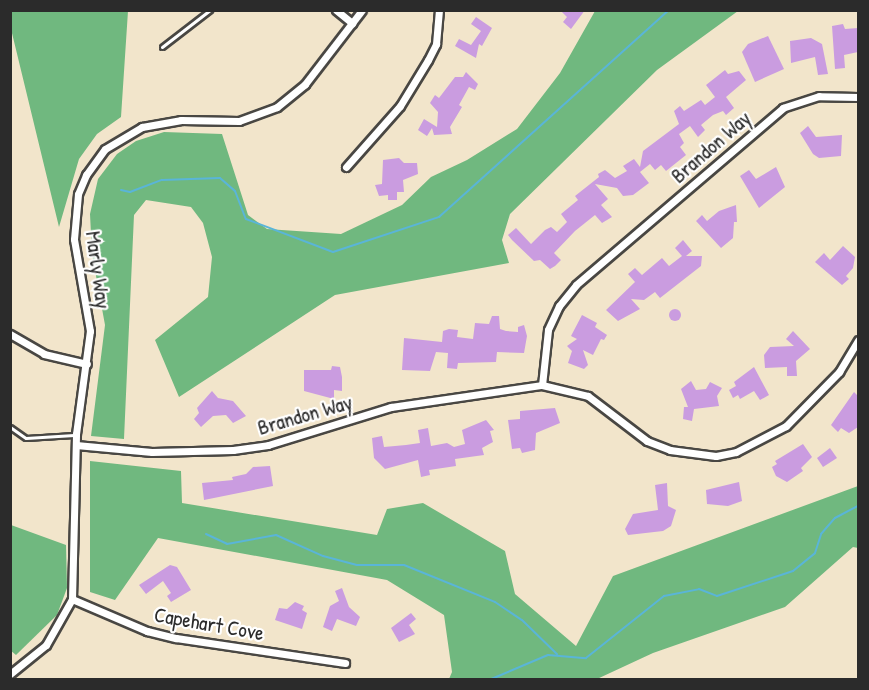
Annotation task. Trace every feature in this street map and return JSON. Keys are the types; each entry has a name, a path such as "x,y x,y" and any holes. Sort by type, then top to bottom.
{"street":[{"path":"336,10 352,23"},
{"name":"Marly Way","path":"10,674 46,645 72,598 76,434 87,364 88,320 74,238 78,194 93,163 122,137 154,123 228,122 277,107 304,84 362,10"},
{"path":"346,168 394,113 428,60 436,44 439,10"},
{"name":"Brandon Way","path":"542,385 548,330 559,306 576,285 783,108 819,96 858,97"},
{"path":"10,334 44,354 87,364"},
{"name":"Brandon Way","path":"76,445 172,453 233,450 268,445 391,407 542,385 588,396 647,441 670,450 716,456 736,452 786,426 838,374 858,340"},
{"name":"Capehart Cove","path":"72,598 147,630 176,638 345,663"}],"lane":[{"path":"162,47 210,10"},
{"path":"10,427 26,438 76,434"}],"green space":[{"path":"10,11 128,11 121,117 97,134 79,159 59,227 11,29"},
{"path":"595,11 738,11 657,70 510,214 502,240 509,263 335,295 179,397 155,340 208,297 212,257 203,223 191,207 146,200 134,215 124,439 91,436 105,325 92,254 90,214 98,179 117,154 136,141 164,132 222,134 248,215 267,229 341,234 402,205 431,177 467,160 517,129 560,73"},
{"path":"90,461 181,471 182,503 377,535 387,509 423,503 505,551 515,594 576,646 613,576 858,486 858,548 853,547 785,607 653,653 597,679 449,679 452,672 444,615 387,580 158,538 115,600 90,592"},
{"path":"11,525 66,545 67,588 57,615 16,655 10,650"}],"building":[{"path":"560,10 585,10 571,29 563,22 567,17"},
{"path":"476,17 492,28 482,46 479,44 476,58 455,46 459,39 471,45 481,31 471,24"},
{"path":"843,24 845,29 858,28 858,52 844,55 845,68 835,69 832,26"},
{"path":"768,36 784,69 755,82 742,52 748,44"},
{"path":"811,38 822,44 828,74 818,75 815,57 791,63 790,41"},
{"path":"725,70 728,74 739,71 746,80 726,97 734,108 726,115 723,111 713,115 701,125 705,130 698,137 690,126 679,134 684,143 680,147 686,155 666,171 661,165 655,170 650,164 640,172 649,183 633,195 623,196 617,188 595,184 608,199 601,205 612,217 602,223 595,215 575,231 554,253 561,260 555,266 550,269 540,260 534,261 508,235 516,228 531,244 551,227 557,232 567,222 561,214 578,200 575,196 605,170 615,178 627,171 623,166 634,159 640,167 643,151 679,124 674,111 680,106 684,111 701,100 705,105 715,97 706,85"},
{"path":"466,72 478,84 475,90 469,87 459,105 462,107 450,127 452,134 434,135 432,128 427,136 418,130 424,119 437,127 438,112 430,103 435,95 439,98 455,77 463,77"},
{"path":"808,126 816,137 842,135 841,156 819,158 813,154 800,133"},
{"path":"399,158 404,163 417,163 418,174 403,180 404,192 397,192 397,200 388,200 388,195 379,196 375,185 382,184 383,160"},
{"path":"776,167 785,187 759,208 740,176 749,170 756,179"},
{"path":"736,205 737,222 734,222 733,238 721,248 696,221 702,215 707,221 719,211"},
{"path":"683,240 692,251 686,256 702,256 701,266 660,298 655,292 644,300 631,299 640,309 618,321 606,310 635,282 628,274 635,268 642,275 662,258 669,266 682,256 675,248"},
{"path":"843,246 855,257 853,268 846,276 849,279 842,285 815,262 824,253 830,260"},
{"path":"677,309 680,310 680,320 673,321 670,320 669,313 670,310"},
{"path":"582,315 597,323 595,327 607,335 604,340 601,339 593,355 583,350 588,365 584,369 568,363 572,351 567,346 577,339 571,336"},
{"path":"492,316 499,316 500,329 506,331 518,332 518,327 524,325 527,336 524,353 497,352 496,362 458,363 457,369 447,368 448,353 436,352 430,371 402,370 404,338 442,342 443,331 449,329 458,330 457,337 473,339 475,323 489,324"},
{"path":"793,331 810,349 796,361 797,376 787,376 787,367 765,368 764,355 770,347 794,346 786,339"},
{"path":"332,366 340,367 342,377 342,391 334,390 334,399 304,391 304,370 331,370"},
{"path":"754,367 769,395 760,400 754,391 740,399 738,395 733,398 729,390 736,386 734,382"},
{"path":"691,381 696,390 706,389 710,382 722,388 717,396 719,406 694,409 692,421 683,419 684,407 688,407 681,389"},
{"path":"212,391 218,398 233,401 246,416 233,423 226,415 213,416 201,427 194,419 199,413 197,408"},
{"path":"854,392 858,396 858,427 849,433 841,428 838,432 831,425"},
{"path":"555,408 560,423 536,433 535,450 522,453 520,448 512,449 508,420 520,419 520,411"},
{"path":"486,420 494,430 490,431 493,442 482,448 484,455 455,459 456,466 429,470 430,475 421,477 418,460 385,469 374,458 372,438 382,436 384,447 420,443 418,430 428,428 431,446 447,443 454,447 465,444 462,430"},
{"path":"803,444 812,457 801,468 803,471 787,482 776,476 772,467 777,464 775,461"},
{"path":"830,448 837,458 823,467 817,458"},
{"path":"270,466 273,486 204,500 202,483 233,480 232,477 246,474 253,467"},
{"path":"739,482 742,501 728,506 707,504 706,490"},
{"path":"667,483 668,506 676,510 671,526 663,531 628,535 625,529 633,514 658,510 655,485"},
{"path":"170,565 177,567 191,590 171,602 167,596 171,593 163,581 146,594 139,585"},
{"path":"342,588 349,607 360,617 356,626 337,619 332,631 323,627 330,606 339,601 335,591"},
{"path":"295,602 304,606 302,610 307,613 302,629 275,620 279,608 287,609"},
{"path":"411,613 416,619 409,625 415,634 399,642 391,628"}],"waterway":[{"path":"121,190 130,192 162,180 220,178 235,191 246,219 333,252 439,217 669,10"},
{"path":"489,680 548,655 586,658 664,596 699,589 717,596 793,571 815,553 821,534 835,518 858,506"},
{"path":"206,534 227,544 276,535 323,556 357,565 404,565 495,602 522,620 557,654"}]}
